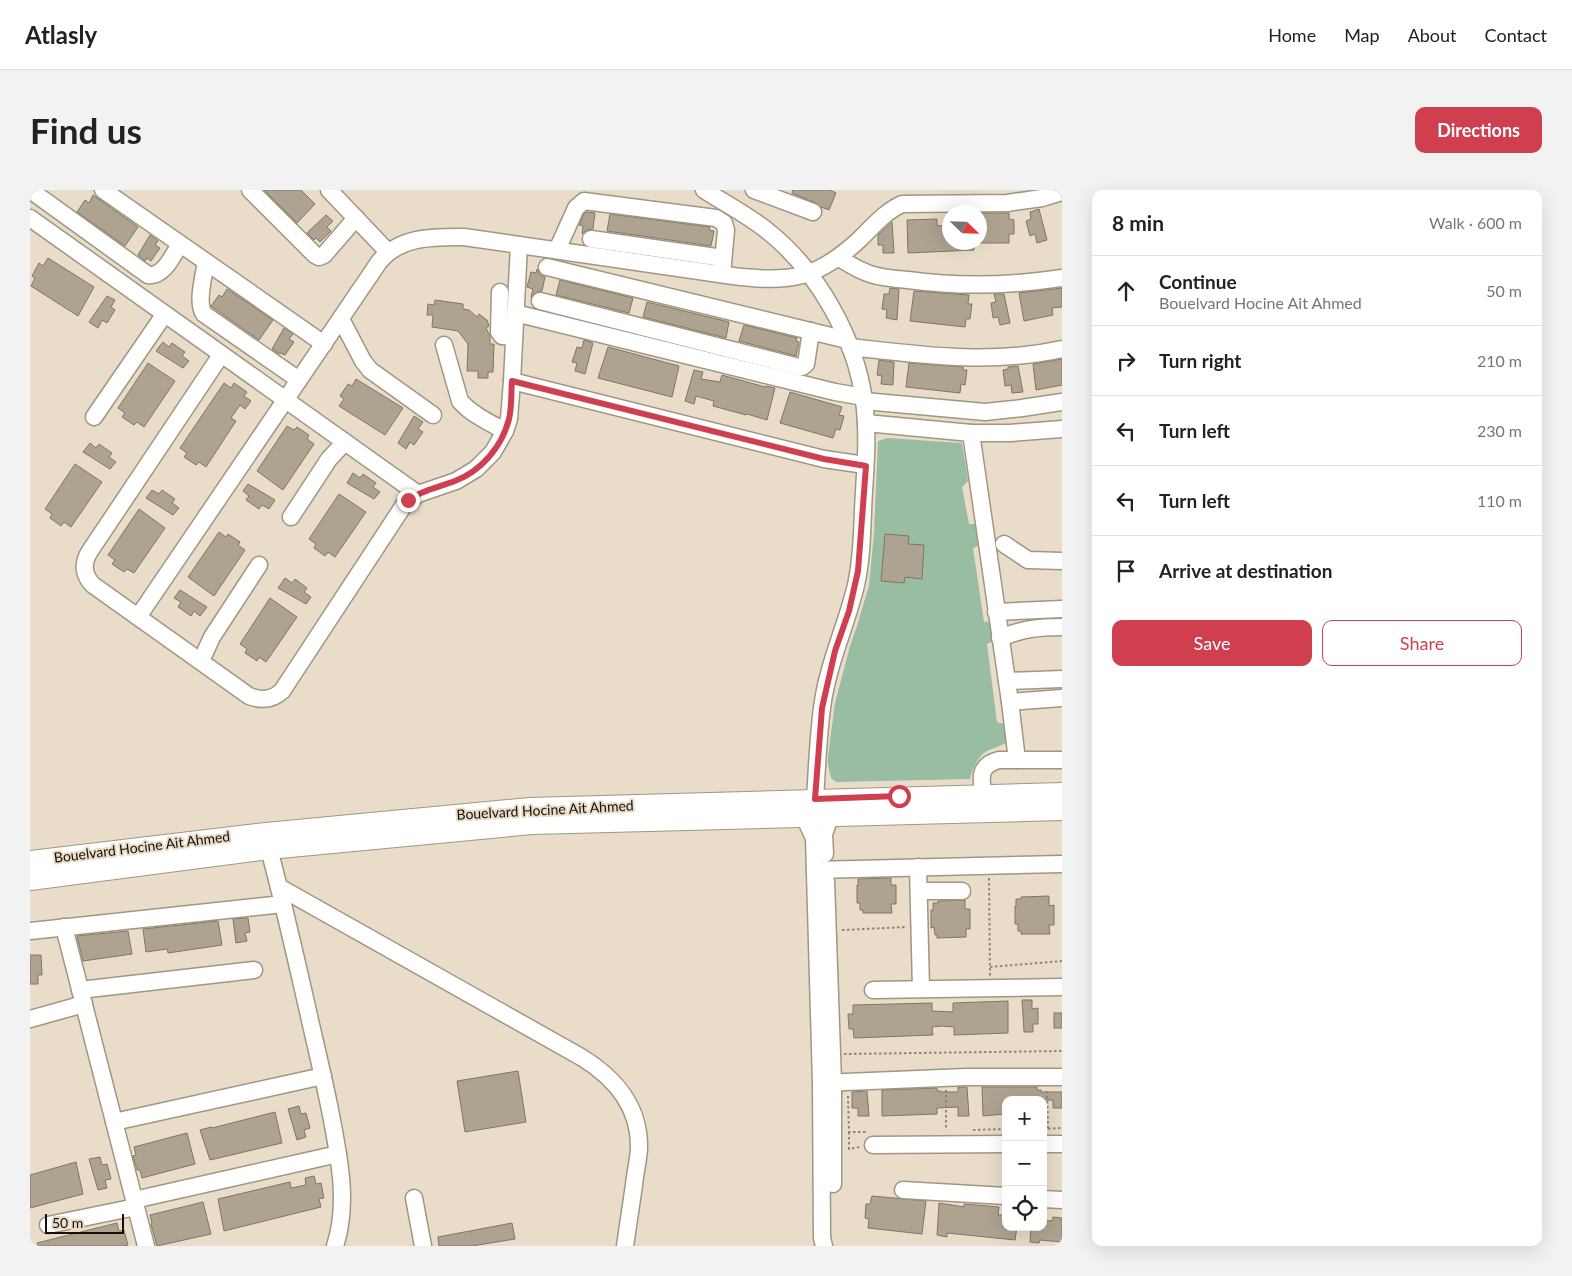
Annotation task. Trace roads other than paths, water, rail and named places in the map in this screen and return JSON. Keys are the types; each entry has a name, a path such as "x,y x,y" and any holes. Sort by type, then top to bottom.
{"main road":[{"name":"Bouelvard Hocine Ait Ahmed","path":"30,860 266,833 530,808 1062,793"},
{"path":"30,880 269,849 532,824 1062,810"}],"street":[{"path":"30,190 148,275 160,273 180,244"},
{"path":"103,190 324,344"},
{"path":"250,190 317,256 324,255 356,218"},
{"path":"329,190 388,252"},
{"path":"704,190 764,228 784,245 810,273 832,308 848,344 864,399 866,466 858,571 849,611 835,651 822,708 815,799"},
{"path":"754,190 813,212"},
{"path":"591,239 723,266 767,280 796,277 824,267 839,258 890,210 902,204 1007,203 1033,200 1062,192"},
{"path":"557,250 576,208 581,203 588,201 718,218 724,223 726,230 723,266"},
{"path":"30,218 418,494"},
{"path":"138,617 379,262 388,252 398,246 409,242 445,237 464,237 557,250 723,266"},
{"path":"221,355 90,551 85,562 85,573 90,582 254,698 268,699 282,691 408,500 418,494 456,481 476,469 493,452 505,431 509,419 512,381 519,245"},
{"path":"839,258 875,276 930,283 974,286 1019,284 1062,278"},
{"path":"206,262 200,302 201,310 204,314 299,380"},
{"path":"547,267 811,331 848,344 937,357 968,358 1020,355 1062,349"},
{"path":"500,292 499,334 514,337"},
{"path":"540,301 799,367 806,364 811,331"},
{"path":"515,313 864,399 984,412 1062,402"},
{"path":"94,417 164,314"},
{"path":"341,319 363,361 370,370 434,415"},
{"path":"444,345 460,400 482,418 505,431"},
{"path":"512,381 824,459 866,466"},
{"path":"866,423 971,433 1010,433 1061,429"},
{"path":"971,433 1017,760"},
{"path":"291,517 329,460 345,442"},
{"path":"1004,544 1028,560 1062,561"},
{"path":"201,661 212,637 259,565"},
{"path":"996,612 1062,609"},
{"path":"1000,638 1034,628 1062,627"},
{"path":"1007,681 1062,679"},
{"path":"1010,702 1062,698"},
{"path":"984,794 981,778 988,764 999,760 1062,760"},
{"path":"831,815 824,834 820,870 834,1082 832,1246"},
{"path":"800,816 807,823 814,838 828,930 834,1082 822,1238 824,1246"},
{"path":"269,849 323,1076 338,1154 342,1202 340,1228 335,1246"},
{"path":"820,870 1062,864"},
{"path":"918,867 921,989"},
{"path":"279,887 597,1066 611,1079 631,1110 639,1147 625,1246"},
{"path":"919,891 962,891"},
{"path":"30,931 283,904"},
{"path":"64,927 146,1246"},
{"path":"30,1018 82,997 254,970"},
{"path":"873,990 1062,987"},
{"path":"114,1122 323,1076"},
{"path":"834,1082 946,1077 1054,1077"},
{"path":"1047,1136 1062,1144"},
{"path":"871,1138 1002,1144"},
{"path":"48,1225 338,1154"},
{"path":"903,1190 1002,1196"},
{"path":"414,1198 423,1246"},
{"path":"1047,1199 1062,1200"}]}
